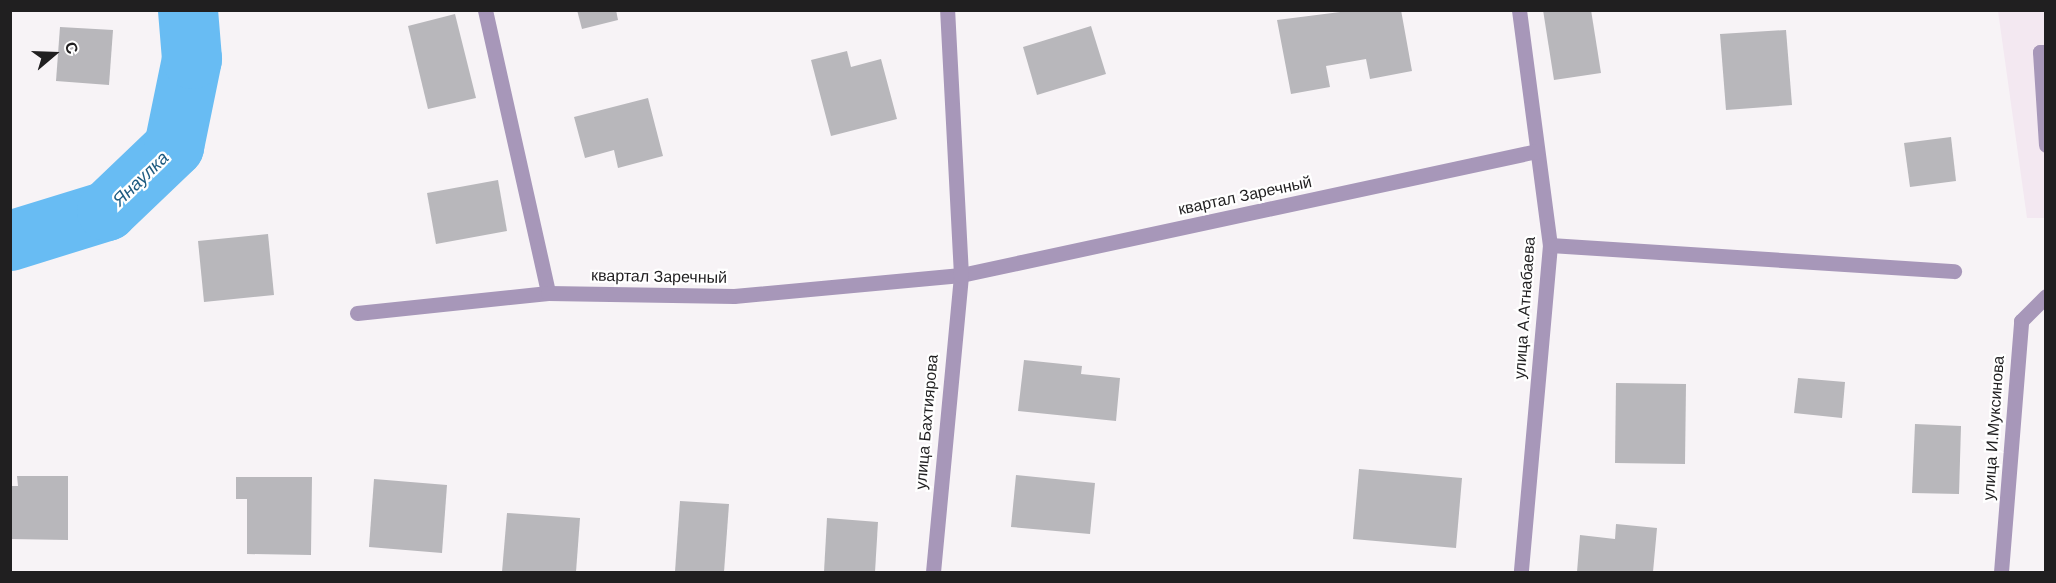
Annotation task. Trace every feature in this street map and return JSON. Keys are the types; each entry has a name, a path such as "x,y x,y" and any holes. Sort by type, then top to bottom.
{"street":[{"path":"485,10 548,293"},
{"path":"947,10 961,275"},
{"name":"улица А.Атнабаева","path":"1519,10 1550,245 1521,573"},
{"path":"2046,52 2040,52 2046,145"},
{"name":"квартал Заречный","path":"357,313 548,293 734,296 961,275 1537,151"},
{"path":"1550,245 1954,271"},
{"name":"улица Бахтиярова","path":"933,573 961,275"},
{"name":"улица И.Муксинова","path":"2001,573 2021,321 2046,296"}],"shaded area":[{"path":"1998,11 2045,11 2045,218 2027,218"}],"building":[{"path":"577,10 616,10 618,20 582,29"},
{"path":"1356,10 1401,10 1412,71 1370,79 1366,59 1326,66 1330,87 1291,94 1277,20"},
{"path":"1543,10 1591,10 1601,73 1554,80"},
{"path":"455,14 476,98 428,109 408,26"},
{"path":"1091,26 1106,74 1037,95 1023,47"},
{"path":"60,27 113,30 109,85 56,81"},
{"path":"1786,30 1792,105 1726,110 1720,34"},
{"path":"847,51 851,67 881,59 897,119 831,136 811,60"},
{"path":"648,98 663,156 618,168 614,150 585,158 574,117"},
{"path":"1951,137 1956,181 1910,187 1904,143"},
{"path":"498,180 507,231 436,244 427,193"},
{"path":"268,234 274,295 204,302 198,241"},
{"path":"1024,360 1082,366 1081,374 1120,378 1116,421 1018,411"},
{"path":"1798,378 1845,382 1842,418 1794,413"},
{"path":"1616,383 1686,384 1685,464 1615,463"},
{"path":"1915,424 1961,426 1959,494 1912,493"},
{"path":"1359,469 1462,478 1456,548 1353,539"},
{"path":"1016,475 1095,483 1090,534 1011,527"},
{"path":"17,476 68,476 68,540 10,539 10,486 18,486"},
{"path":"236,477 312,477 311,555 247,554 247,499 236,499"},
{"path":"374,479 447,485 442,553 369,547"},
{"path":"680,501 729,504 724,572 675,572"},
{"path":"507,513 580,518 576,572 502,572"},
{"path":"827,518 878,522 875,572 824,572"},
{"path":"1616,524 1657,528 1653,572 1577,572 1580,535 1615,539"}],"waterway":[{"name":"Янаулка","path":"10,241 107,211 174,147 192,59 188,10"}]}
